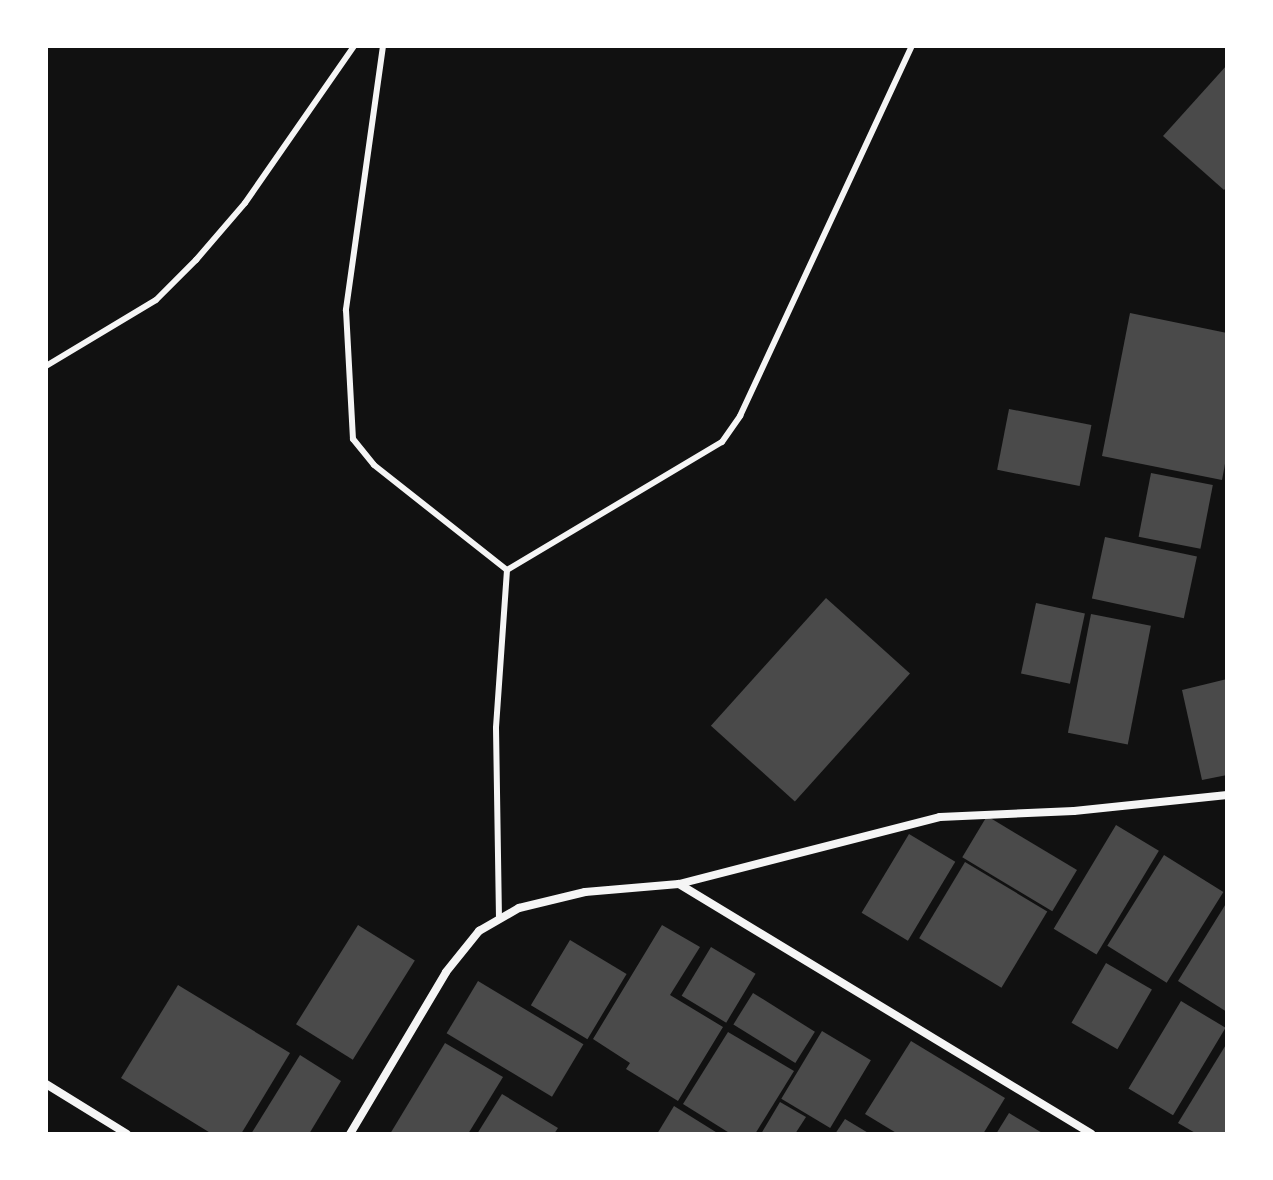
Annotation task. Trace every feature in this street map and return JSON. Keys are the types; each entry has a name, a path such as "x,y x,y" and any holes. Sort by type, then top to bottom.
{"street":[{"path":"350,1134 446,972 479,931 519,908 585,892 679,884 940,817 1074,811 1227,795"},
{"path":"679,884 1091,1134"},
{"path":"46,1084 127,1134"}],"lane":[{"path":"46,366 156,300 196,260 245,203 354,46"},
{"path":"383,46 346,310 353,439 374,465 507,570"},
{"path":"507,570 722,442 740,416 912,46"},
{"path":"499,919 496,728 507,570"}],"building":[{"path":"1227,65 1227,187 1224,190 1163,136"},
{"path":"1130,313 1227,333 1227,453 1222,480 1102,456"},
{"path":"1009,409 1091,425 1080,486 997,470"},
{"path":"1151,473 1213,485 1200,549 1139,537"},
{"path":"1105,537 1197,557 1184,618 1092,599"},
{"path":"826,598 910,674 795,801 711,726"},
{"path":"1036,603 1085,613 1070,684 1021,673"},
{"path":"1091,614 1151,626 1128,744 1068,733"},
{"path":"1227,679 1227,775 1202,780 1182,690"},
{"path":"987,816 1077,870 1052,911 962,857"},
{"path":"1116,825 1159,851 1097,954 1054,929"},
{"path":"909,834 955,862 908,941 862,913"},
{"path":"1164,855 1223,892 1167,983 1107,946"},
{"path":"965,862 1047,911 1001,988 919,938"},
{"path":"1227,902 1227,1012 1178,981"},
{"path":"358,925 415,961 353,1060 296,1024"},
{"path":"662,925 700,947 670,995 723,1027 678,1101 626,1069 630,1063 593,1039"},
{"path":"570,940 627,974 587,1039 531,1005"},
{"path":"711,947 756,974 726,1023 682,996"},
{"path":"1106,963 1152,989 1117,1049 1072,1023"},
{"path":"478,981 583,1044 552,1097 447,1033"},
{"path":"178,985 290,1053 241,1134 212,1134 121,1078"},
{"path":"753,993 815,1032 795,1063 733,1024"},
{"path":"1181,1001 1226,1028 1173,1115 1128,1088"},
{"path":"822,1031 871,1060 830,1128 781,1099"},
{"path":"728,1032 794,1071 755,1134 731,1134 683,1104"},
{"path":"911,1041 1005,1098 983,1134 898,1134 865,1114"},
{"path":"445,1043 503,1077 468,1134 390,1134"},
{"path":"1227,1043 1227,1134 1197,1134 1178,1123"},
{"path":"300,1055 341,1081 309,1134 251,1134"},
{"path":"502,1094 558,1128 554,1134 477,1134"},
{"path":"780,1102 806,1117 795,1134 761,1134"},
{"path":"674,1106 719,1134 657,1134"},
{"path":"1009,1113 1044,1134 996,1134"},
{"path":"845,1119 870,1134 835,1134"}]}
